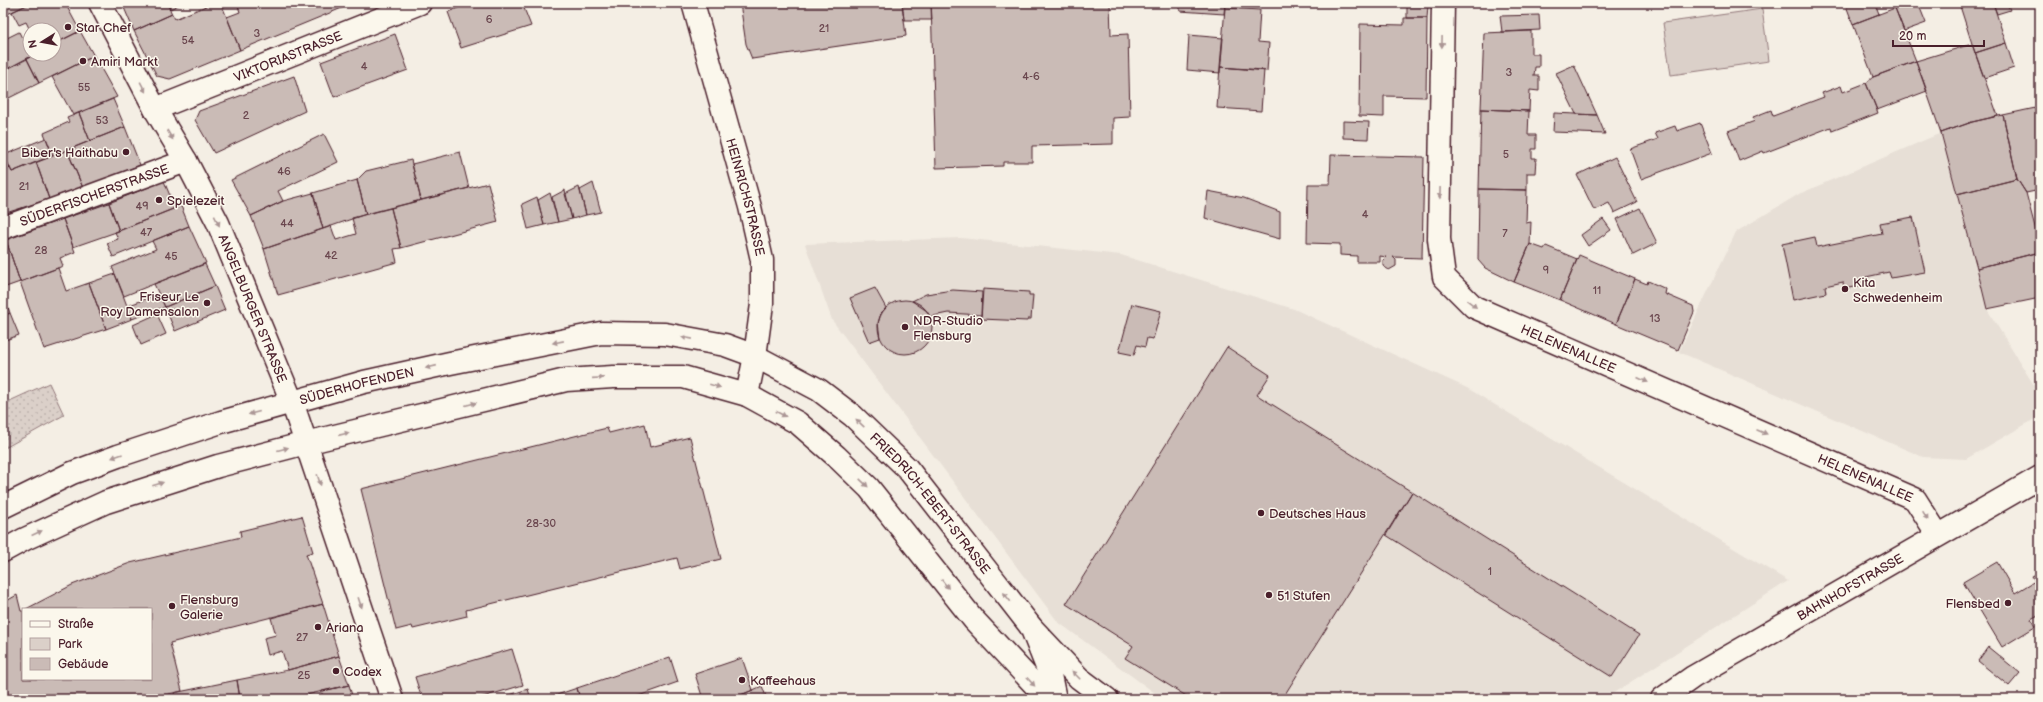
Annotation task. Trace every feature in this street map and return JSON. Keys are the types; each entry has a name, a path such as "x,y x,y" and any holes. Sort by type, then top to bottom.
{"main road":[{"name":"ANGELBURGER STRASSE","path":"100,3 155,109 186,161 218,223 292,402 392,699"},
{"name":"VIKTORIASTRASSE","path":"155,109 420,3"},
{"name":"HEINRICHSTRASSE","path":"693,3 750,207 762,260 762,304 755,356 747,395"},
{"name":"HELENENALLEE","path":"1443,3 1439,239 1444,278 1474,307 1915,499 1938,535"},
{"name":"SÜDERFISCHERSTRASSE","path":"3,228 186,161"},
{"name":"SÜDERHOFENDEN","path":"3,507 72,474 118,456 292,402 364,382 450,362 601,333 665,334 725,345"},
{"name":"FRIEDRICH-EBERT-STRASSE","path":"725,345 755,356 819,390 853,416 908,468 1031,627 1079,678 1107,699"},
{"path":"3,551 25,539 106,502 203,471 306,443 566,380 613,377 683,377 747,395 798,423 869,488 974,620 1048,699"},
{"name":"BAHNHOFSTRASSE","path":"1662,699 1693,677 2040,477"},
{"path":"1031,627 1050,674 1054,699"}],"shaded area":[{"name":"Kita Schwedenheim","path":"1941,133 1987,309 2040,395 2040,416 1966,459 1923,457 1679,352 1736,232 1799,194"},
{"path":"961,238 1121,255 1294,309 1467,388 1788,581 1604,699 1163,699 1058,622 832,320 805,244"}],"green space":[{"path":"1762,9 1769,61 1671,75 1663,23"},
{"path":"49,383 64,415 3,449 3,404"}],"building":[{"path":"3,3 31,3 3,16"},
{"path":"31,3 65,3 80,31 62,40 62,22 22,22 22,24 19,25 12,12"},
{"path":"122,3 167,3 172,14 134,31"},
{"path":"167,3 183,3 170,9"},
{"path":"213,3 221,3 240,50 170,79 157,76 134,31 172,14 175,19"},
{"path":"237,3 354,3 240,50 227,17 240,12"},
{"path":"470,3 522,3 531,26 461,48 448,12"},
{"path":"740,3 902,3 906,36 752,59 746,44"},
{"path":"902,3 931,3 932,20 904,20"},
{"path":"931,3 1110,3 1111,35 1128,34 1130,117 1113,118 1113,144 1032,146 1032,162 1003,162 1003,166 936,168"},
{"path":"1180,3 1225,3 1224,14 1180,11"},
{"path":"1845,3 1875,3 1879,14 1853,24"},
{"path":"1893,3 1918,3 1926,23 1904,31"},
{"path":"1959,3 1993,3 2006,43 1975,53"},
{"path":"1993,3 2007,3 2010,10 1997,14"},
{"path":"1407,5 1428,6 1427,18 1407,18"},
{"path":"1225,8 1260,10 1258,42 1269,43 1267,71 1220,67"},
{"path":"1895,8 1916,61 1873,77 1853,24"},
{"path":"1539,15 1540,30 1502,32 1500,16"},
{"path":"1404,18 1427,18 1426,97 1384,96 1384,117 1359,116 1360,24 1404,25"},
{"path":"80,31 94,56 39,83 28,62 62,62 62,40"},
{"path":"1531,31 1531,54 1539,54 1539,67 1535,67 1534,76 1539,76 1539,91 1530,90 1529,111 1481,109 1484,33"},
{"path":"19,32 22,38 22,61 3,71 3,40"},
{"path":"395,34 408,70 334,97 321,62"},
{"path":"1189,35 1223,38 1220,73 1187,70"},
{"path":"2006,43 2014,68 1984,78 1975,53"},
{"path":"1972,44 1998,116 1972,122 1941,133 1916,61"},
{"path":"94,56 117,97 73,115 52,77"},
{"path":"1916,61 1927,91 1877,110 1866,83 1873,77"},
{"path":"22,62 28,62 39,83 3,101 3,71"},
{"path":"1574,65 1597,115 1576,114 1556,73"},
{"path":"1220,67 1264,70 1261,111 1217,108"},
{"path":"294,76 305,111 214,153 195,120 199,111"},
{"path":"1866,83 1878,113 1832,131 1831,127 1739,161 1728,131 1755,121 1753,117 1771,110 1773,116 1824,97 1822,93 1841,86 1843,92"},
{"path":"113,99 125,127 90,141 79,113"},
{"path":"2040,107 2040,190 2026,193 2017,179 2003,115"},
{"path":"1481,109 1529,111 1528,135 1536,135 1536,149 1532,149 1532,158 1536,158 1535,173 1527,173 1527,190 1479,189"},
{"path":"79,113 90,141 53,156 44,133 69,122 67,118"},
{"path":"1554,113 1597,115 1605,134 1553,132"},
{"path":"2003,115 2017,179 1957,194 1941,133 1972,122"},
{"path":"1343,121 1369,122 1368,139 1343,138"},
{"path":"1700,123 1712,153 1641,179 1630,149 1658,139 1655,133 1675,126 1677,131"},
{"path":"125,127 140,165 83,188 67,150"},
{"path":"324,134 338,162 278,191 283,201 251,216 231,180"},
{"path":"46,138 53,156 12,172 4,155"},
{"path":"67,150 83,188 49,199 36,162"},
{"path":"460,152 469,188 421,200 412,164"},
{"path":"3,153 10,168 3,170"},
{"path":"1331,155 1424,157 1422,258 1393,257 1396,260 1396,266 1389,270 1383,266 1383,260 1386,257 1380,256 1380,262 1357,262 1357,256 1340,255 1340,244 1307,243 1308,184 1330,184"},
{"path":"1615,157 1637,202 1614,213 1609,203 1594,210 1577,175"},
{"path":"411,160 421,200 366,214 357,180 366,171"},
{"path":"36,162 49,199 3,214 3,170 10,168 12,172"},
{"path":"2017,179 2026,193 2040,246 2040,252 1977,268 1957,194"},
{"path":"357,180 366,214 323,229 313,193"},
{"path":"164,181 175,208 119,231 109,203"},
{"path":"488,183 498,222 401,248 391,208"},
{"path":"593,183 601,212 586,215 580,190"},
{"path":"579,187 586,215 572,219 565,194"},
{"path":"1479,189 1527,190 1526,223 1531,222 1530,244 1514,282 1485,268 1478,260"},
{"path":"565,190 572,219 558,222 552,197"},
{"path":"1208,191 1244,198 1280,212 1280,239 1205,218"},
{"path":"313,193 323,229 264,249 251,216 283,201"},
{"path":"550,193 558,222 544,225 538,200"},
{"path":"537,197 544,225 528,229 522,204"},
{"path":"109,203 119,231 73,247 63,219"},
{"path":"181,206 189,226 113,257 107,243 118,239 115,232"},
{"path":"391,208 401,248 394,249 397,262 278,295 264,249 331,226 336,240 356,234 352,218"},
{"path":"1640,208 1657,243 1633,255 1617,219"},
{"path":"1913,217 1925,272 1891,278 1889,272 1866,277 1868,284 1844,289 1843,282 1825,286 1826,293 1793,300 1782,244 1815,237 1817,247 1882,234 1880,223"},
{"path":"63,219 75,252 60,258 63,266 20,282 6,240"},
{"path":"1603,219 1611,230 1588,246 1581,235"},
{"path":"189,226 206,263 124,296 112,267 156,249 152,241"},
{"path":"6,240 20,282 3,288 3,241"},
{"path":"1530,244 1544,249 1546,246 1577,259 1560,300 1514,282"},
{"path":"2040,252 2040,298 1987,309 1977,268"},
{"path":"1579,255 1635,279 1616,324 1560,300"},
{"path":"205,264 215,286 165,307 154,284"},
{"path":"58,268 66,291 89,283 106,329 44,349 20,282"},
{"path":"115,274 132,319 106,329 89,283"},
{"path":"1635,279 1647,284 1648,281 1666,289 1665,294 1693,306 1694,312 1678,350 1616,324"},
{"path":"215,286 225,310 175,331 165,307"},
{"path":"875,288 886,308 881,313 878,323 880,338 869,342 850,298"},
{"path":"983,289 1029,292 1029,295 1033,295 1031,319 1028,319 1027,321 981,319"},
{"path":"953,290 982,292 981,315 948,313 929,317 927,311 912,301 926,294"},
{"path":"3,293 10,313 3,316"},
{"path":"159,294 165,307 132,319 127,306"},
{"name":"NDR-Studio Flensburg","path":"905,300 915,302 924,308 930,317 932,327 930,337 924,346 915,352 905,354 895,352 886,346 880,337 878,327 880,317 886,308 895,302"},
{"path":"1132,304 1161,311 1153,339 1147,338 1145,347 1137,345 1134,355 1119,352"},
{"path":"10,313 19,335 3,341 3,316"},
{"path":"157,314 166,334 141,345 133,325"},
{"name":"Deutsches Haus","path":"1227,347 1270,375 1257,395 1412,492 1282,699 1191,699 1125,658 1133,646 1066,604"},
{"path":"645,424 650,447 690,437 721,559 680,569 677,558 466,610 467,616 413,629 412,626 396,630 361,489 607,428 609,433"},
{"path":"1412,492 1639,635 1612,677 1386,535"},
{"name":"Flensburg Galerie","path":"302,516 313,552 306,554 323,604 170,643 182,691 147,699 3,699 3,603 17,595 22,611 22,680 152,680 152,608 28,608 72,585 130,563 241,537 240,531"},
{"name":"Flensbed","path":"1997,562 2015,593 2035,581 2032,576 2040,572 2040,614 2031,619 2035,627 2002,647 1963,582"},
{"path":"323,604 339,656 288,670 282,651 268,655 264,638 276,635 271,618"},
{"path":"1988,647 2020,673 2009,686 1978,661"},
{"path":"512,649 523,685 476,699 422,699 415,677"},
{"path":"339,656 349,685 289,699 240,699 237,680 288,670"},
{"path":"670,657 678,682 630,699 580,699 577,688"},
{"path":"742,658 753,690 731,699 703,699 695,674"},
{"path":"237,680 240,698 175,699 174,693"},
{"path":"349,685 353,699 305,699 322,695 322,691"},
{"path":"762,686 767,699 731,699 753,690"},
{"path":"577,688 580,699 545,699"},
{"path":"528,689 531,699 497,699"}],"place":[{"name":"Star Chef","path":"68,27"},
{"name":"Amiri Markt","path":"83,61"},
{"name":"Biber's Haithabu","path":"126,152"},
{"name":"Spielezeit","path":"159,200"},
{"name":"Kita Schwedenheim","path":"1845,289"},
{"name":"Friseur Le Roy Damensalon","path":"207,303"},
{"name":"NDR-Studio Flensburg","path":"905,327"},
{"name":"Deutsches Haus","path":"1261,513"},
{"name":"51 Stufen","path":"1269,595"},
{"name":"Flensbed","path":"2008,603"},
{"name":"Flensburg Galerie","path":"172,606"},
{"name":"Ariana","path":"318,627"},
{"name":"Codex","path":"336,671"},
{"name":"Kaffeehaus","path":"742,680"}]}
